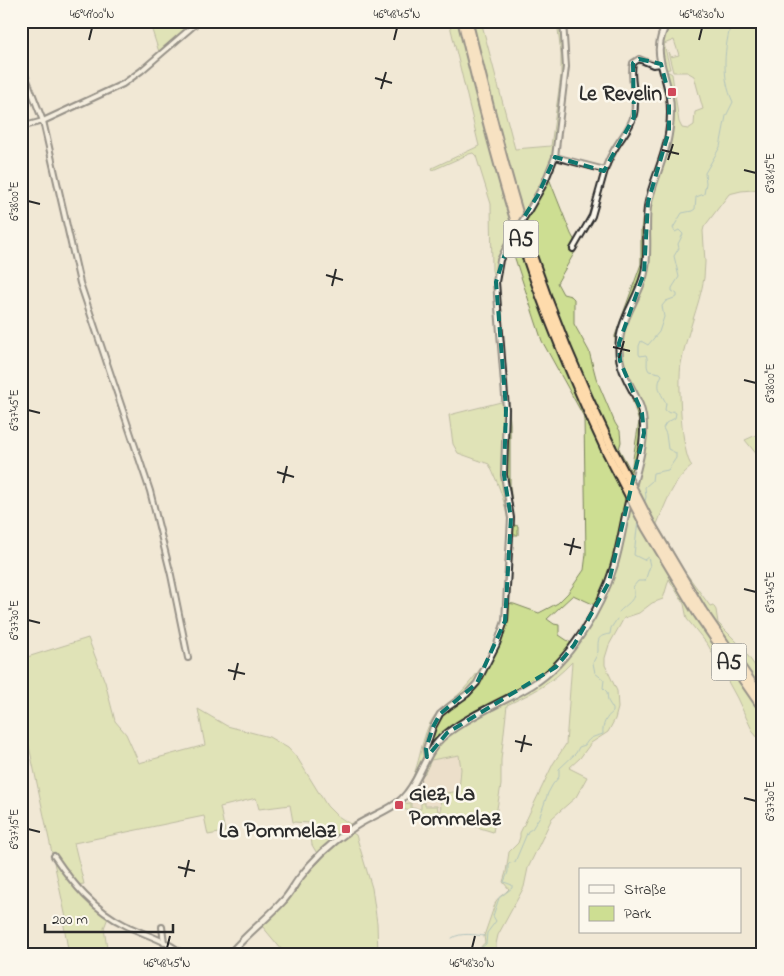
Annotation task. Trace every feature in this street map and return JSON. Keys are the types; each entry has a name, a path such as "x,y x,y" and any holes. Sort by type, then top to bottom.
{"highway":[{"name":"A5","path":"462,21 500,170 525,253 559,344 646,528 763,709"},
{"name":"A5","path":"468,21 496,133 528,243 565,342 608,447"},
{"name":"A5","path":"699,611 763,699"}],"street":[{"path":"21,127 43,121 123,84 199,21"},
{"path":"427,757 426,749 432,727 440,714 467,694 476,683 501,635 505,621 512,518 504,475 506,409 496,282 500,260 544,184 555,157 566,67 563,21"},
{"path":"229,955 235,952 283,902 310,867 339,838 362,821 392,808 404,798 436,743 447,733 532,685 556,667 568,654 609,582 637,470 644,427 638,404 622,369 618,352 625,318 644,273 648,202 667,147 669,95 661,64 659,42 668,21"},
{"path":"573,249 592,216 605,170 614,150 634,117 636,100 633,63 638,60 653,65 661,64"},
{"path":"21,65 43,121 80,283 150,491 171,575 188,658"},
{"path":"555,157 605,170"},
{"path":"54,856 88,900 125,925 164,943 183,955"},
{"path":"162,927 164,943"}],"highlighted area":[{"path":"639,59 661,64 669,95 669,131 648,202 644,273 619,343 620,361 642,413 644,433 609,582 574,645 556,667 447,733 427,757 426,749 433,727 440,714 477,683 505,621 511,518 504,475 506,409 496,282 509,241 538,195 555,157 604,171 634,117 633,63"}],"shaded area":[{"path":"460,755 459,791 440,794 441,811 437,811 437,807 425,806 425,803 421,809 411,808 411,803 400,804 396,808 391,808 416,778 425,773 431,760"}],"green space":[{"path":"167,21 188,30 160,55 150,24"},
{"path":"449,21 481,21 515,149 551,146 561,75 557,21 563,21 566,58 555,157 548,176 576,243 576,250 557,283 563,294 574,299 574,324 589,351 596,378 620,431 621,442 619,449 631,471 639,422 631,396 616,361 615,336 641,264 641,230 644,207 652,178 664,147 666,134 671,130 671,101 663,73 669,72 672,74 679,122 682,128 688,129 694,125 695,112 703,109 694,76 687,72 673,72 668,52 671,57 679,55 674,40 664,44 670,69 662,70 662,31 639,29 639,21 742,21 763,25 763,189 729,194 704,227 704,278 683,353 680,373 683,433 688,459 692,466 675,485 657,524 683,569 710,606 713,605 716,610 718,623 740,645 763,677 763,744 753,732 708,645 687,619 684,604 669,579 663,599 652,603 639,613 624,618 609,645 605,665 617,691 618,708 615,719 608,732 591,743 580,758 569,768 587,777 576,797 552,818 528,868 524,887 498,935 496,955 481,955 482,945 485,943 484,936 496,901 509,889 503,882 509,852 518,843 520,833 553,764 566,744 572,662 542,687 507,705 501,760 501,785 493,832 448,818 396,808 400,804 411,803 411,808 421,809 421,803 425,803 425,806 437,806 438,811 441,811 440,794 459,791 461,769 459,755 431,760 425,773 404,798 349,831 356,835 372,888 377,923 378,955 272,955 282,950 262,926 295,892 300,884 299,882 321,860 312,845 309,823 293,822 290,805 259,809 256,798 220,807 225,832 208,835 204,816 74,843 84,884 76,885 109,915 104,928 108,955 69,955 63,920 66,918 21,709 21,659 88,638 105,682 115,721 126,734 139,763 205,745 198,709 227,726 269,737 288,748 298,759 327,806 350,824 385,807 403,793 414,775 428,727 433,718 461,692 480,669 496,641 502,623 509,534 505,507 489,464 458,453 453,444 449,415 505,401 505,393 508,394 510,486 514,525 518,526 518,535 512,535 506,603 539,613 558,603 568,593 584,570 586,554 584,417 542,341 510,243 500,260 497,289 492,270 491,204 476,156 473,153 469,154 433,170 432,168 479,146","holes":["573,595 597,606 574,645 559,635 559,625 547,619"]},
{"path":"763,432 763,462 745,440"}],"waterway":[{"path":"644,505 646,497 645,487 652,481 653,473 668,470 676,458 676,453 668,449 666,434 663,428 666,423 675,418 676,413 673,411 669,413 665,410 666,403 659,386 662,375 649,371 646,355 640,356 639,346 641,341 648,345 659,332 664,317 662,306 666,301 677,297 677,294 672,291 679,277 674,256 679,248 678,244 683,234 679,230 675,232 673,228 682,213 695,209 696,197 704,194 705,173 720,147 726,116 733,102 725,72 727,41 732,21"},
{"path":"619,612 633,599 633,587 638,581 645,581 650,566 648,557 644,560 634,555 638,520"},
{"path":"485,955 481,948 486,944 487,933 496,921 493,916 499,898 512,888 512,885 504,882 508,872 508,865 515,862 528,831 532,829 540,816 548,793 559,777 559,769 576,753 579,747 585,745 591,738 603,734 605,722 613,712 608,701 607,692 603,688 604,680 595,673 593,663 598,652 600,637 610,634 611,628 617,619"},
{"path":"452,938 464,934 485,936"}],"place":[{"name":"Le Revelin","path":"672,92"},
{"name":"Giez, La Pommelaz","path":"399,805"},
{"name":"La Pommelaz","path":"346,829"}]}
